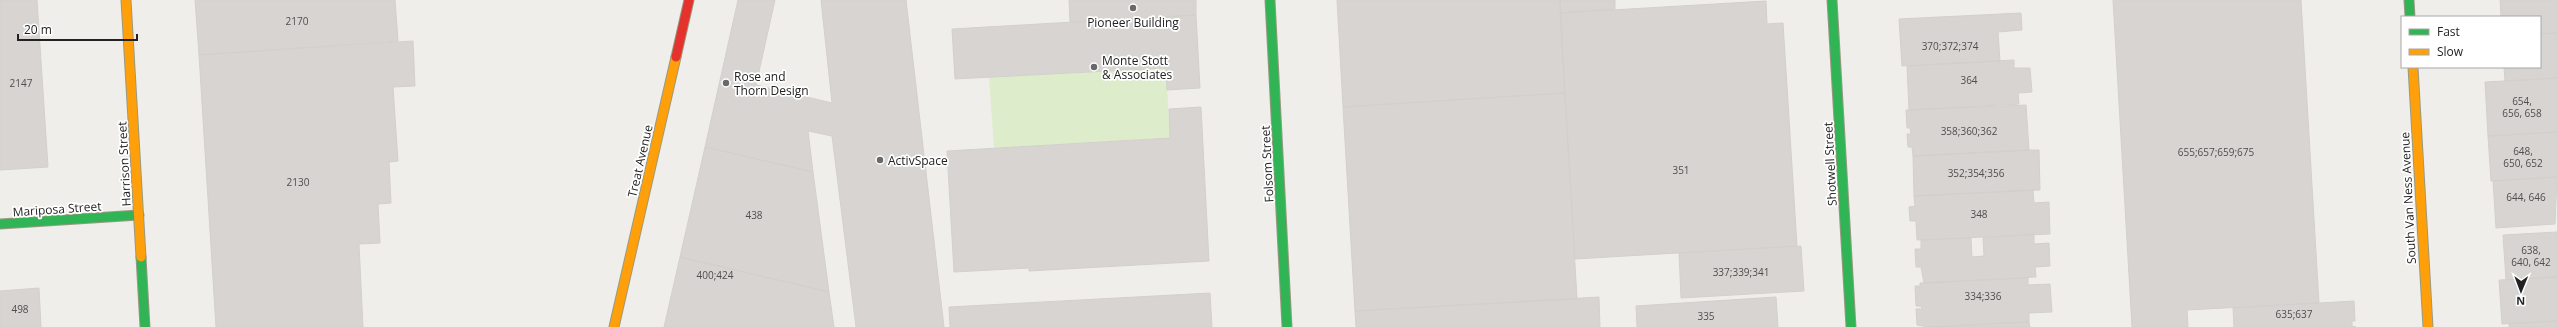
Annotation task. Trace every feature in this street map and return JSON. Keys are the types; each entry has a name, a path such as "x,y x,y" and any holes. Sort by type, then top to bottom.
{"street":[{"name":"Harrison Street","path":"126,0 145,327"},
{"name":"Treat Avenue","path":"614,327 689,0"},
{"name":"Folsom Street","path":"1270,0 1287,327"},
{"name":"Shotwell Street","path":"1832,0 1851,327"},
{"path":"2409,0 2410,16"},
{"name":"South Van Ness Avenue","path":"2413,68 2428,327"},
{"name":"Mariposa Street","path":"0,224 139,215"}],"green space":[{"path":"1166,68 1170,138 994,148 989,77"}],"building":[{"path":"0,0 37,0 48,167 0,170"},
{"path":"195,0 395,0 398,41 199,55"},
{"name":"ActivSpace","path":"738,0 775,0 756,85 832,103 821,0 906,0 944,327 856,327 832,136 808,131 813,172 705,147"},
{"name":"Pioneer Building","path":"1069,0 1196,0 1196,15 1070,22"},
{"path":"1337,0 1560,0 1565,93 1343,107"},
{"path":"1560,0 1615,0 1615,9 1560,13"},
{"path":"2113,0 2301,0 2319,303 2187,310 2188,327 2132,327"},
{"path":"2500,0 2557,0 2557,33 2541,34 2541,16 2501,16"},
{"path":"1766,1 1767,24 1783,23 1797,246 1575,259 1560,13"},
{"path":"2021,13 2022,30 1998,32 2000,61 1902,66 1899,19"},
{"path":"1196,15 1200,88 1167,90 1166,68 955,79 952,29"},
{"path":"2557,33 2557,78 2505,81 2504,68 2541,68 2541,34"},
{"path":"413,41 415,86 393,87 398,161 389,162 391,203 378,204 380,243 359,244 363,327 216,327 199,55"},
{"path":"2014,60 2014,68 2030,68 2032,92 2018,93 2019,104 1909,110 1907,66"},
{"path":"2557,78 2557,132 2488,136 2485,82"},
{"path":"1565,93 1577,299 1355,311 1343,107"},
{"path":"2026,105 2029,150 1913,156 1912,147 1908,147 1907,134 1911,134 1910,128 1907,128 1906,110"},
{"path":"1201,107 1209,261 1029,271 1029,268 954,272 947,151 1170,138 1169,109"},
{"path":"2557,132 2557,177 2491,181 2488,136"},
{"path":"705,147 813,172 829,292 680,257"},
{"path":"2039,150 2040,190 1914,196 1913,156"},
{"path":"2557,177 2555,224 2496,228 2493,181"},
{"path":"2033,190 2034,203 2049,202 2050,234 1917,240 1916,221 1910,221 1909,207 1915,206 1914,196"},
{"path":"2557,232 2557,277 2506,280 2503,235"},
{"path":"2034,234 2034,244 2049,243 2050,266 2035,267 2036,277 1924,283 1921,267 1916,267 1915,249 1921,249 1921,240 1971,238 1972,257 1984,256 1983,238"},
{"path":"1801,246 1804,291 1681,298 1679,253"},
{"path":"680,257 829,292 834,327 664,327"},
{"path":"2557,277 2557,321 2502,324 2499,280"},
{"path":"2028,278 2028,285 2050,284 2052,312 2029,313 2029,322 1928,327 1917,325 1916,309 1922,309 1921,306 1916,306 1915,286 1920,286 1920,283"},
{"path":"39,288 41,327 0,327 0,291"},
{"path":"1210,293 1212,327 950,327 949,307"},
{"path":"1599,297 1600,327 1356,327 1355,311"},
{"path":"1776,297 1778,327 1637,327 1636,306"},
{"path":"2354,301 2355,321 2352,321 2352,326 2356,327 2234,327 2233,308"},
{"path":"2557,321 2557,327 2509,327 2509,324"},
{"path":"2029,322 2030,327 1928,327"}],"traffic: fast":[{"path":"1270,0 1287,327"},
{"path":"1832,0 1851,327"},
{"path":"2409,0 2410,16"},
{"path":"0,224 139,215"},
{"path":"141,257 145,327"}],"traffic: slow":[{"path":"126,0 141,257"},
{"path":"614,327 676,57"},
{"path":"2413,68 2428,327"}],"traffic: jam":[{"path":"676,57 689,0"}],"place":[{"name":"Pioneer Building","path":"1133,8"},
{"name":"Monte Stott & Associates","path":"1094,67"},
{"name":"Rose and Thorn Design","path":"726,83"},
{"name":"ActivSpace","path":"880,160"}]}
